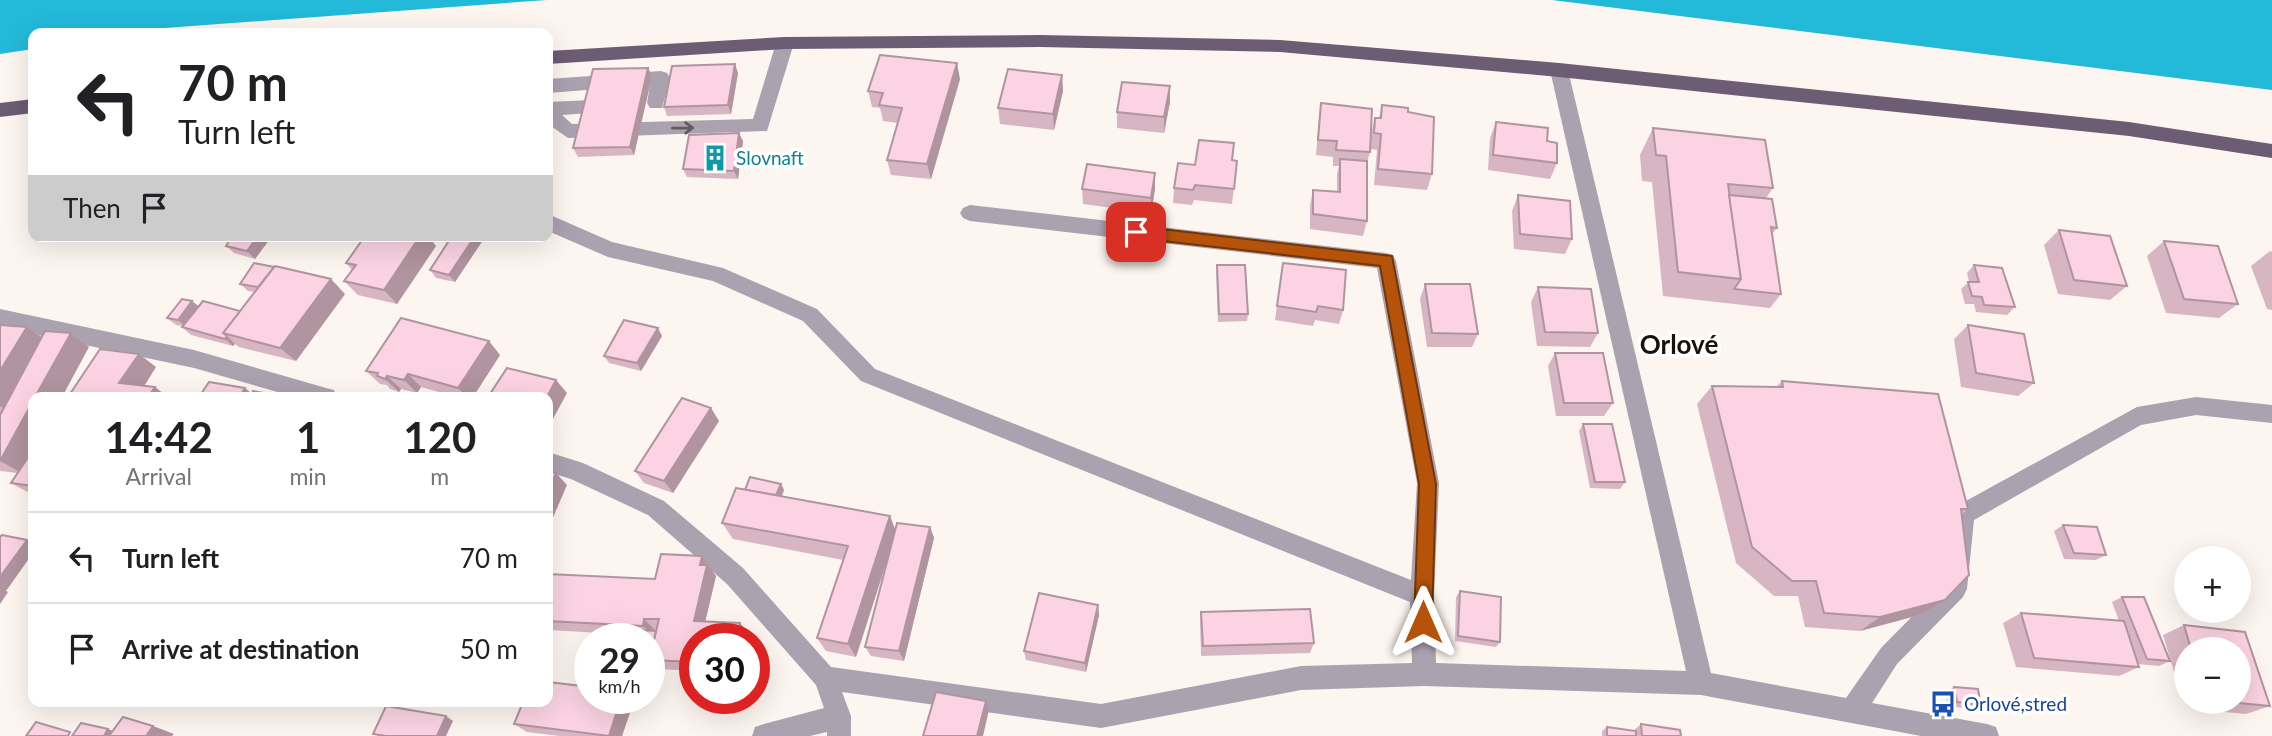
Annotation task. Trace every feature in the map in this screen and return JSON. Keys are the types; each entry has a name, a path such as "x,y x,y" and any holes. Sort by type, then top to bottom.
{"main road":[{"path":"553,58 785,43 1040,41 1280,46 1559,70 2129,129 2272,151"},
{"path":"0,110 28,107"}],"street":[{"path":"553,116 568,131 760,126 785,43"},
{"path":"1559,70 1700,683"},
{"path":"553,86 661,78 643,104"},
{"path":"643,104 652,129"},
{"path":"553,111 643,104"},
{"path":"970,213 1386,261 1428,484 1422,596 1424,674"},
{"path":"553,224 608,249 716,274 810,315 868,375 1422,596"},
{"path":"0,317 194,359 309,392"},
{"path":"1852,711 1889,656 1955,589 1963,514 2137,416 2196,406 2272,414"},
{"path":"553,463 575,470 656,508 735,576 825,678 839,726 764,736"},
{"path":"825,678 1101,716 1301,678 1424,674 1700,683 1987,736"}],"water":[{"path":"0,0 547,0 165,28 28,28 28,50 0,54"},
{"path":"1552,0 2272,0 2272,90"}],"building":[{"path":"880,55 957,63 927,164 887,160 902,108 879,105 883,93 868,91"},
{"name":"Slovnaft","path":"735,64 728,105 664,107 672,66"},
{"path":"648,68 630,147 573,148 593,69"},
{"path":"1008,69 1062,75 1053,114 998,108"},
{"path":"1122,82 1170,86 1164,117 1117,112"},
{"path":"1321,103 1372,109 1370,152 1336,150 1337,141 1318,140"},
{"path":"1382,105 1408,108 1408,112 1434,117 1432,174 1378,169 1381,134 1374,133 1375,118 1381,118"},
{"path":"1496,122 1548,128 1547,141 1557,143 1557,163 1493,155"},
{"path":"1653,128 1765,140 1773,188 1728,184 1741,279 1678,272 1666,156 1656,155"},
{"name":"Slovnaft","path":"739,133 734,171 683,169 689,135"},
{"path":"1199,140 1234,143 1232,160 1237,161 1234,189 1195,185 1193,190 1174,188 1178,163 1195,165"},
{"path":"1340,159 1367,161 1367,221 1313,214 1313,190 1340,192"},
{"path":"1087,164 1155,173 1151,198 1082,189"},
{"path":"1518,195 1570,201 1572,239 1520,234"},
{"path":"1729,195 1772,199 1777,228 1771,227 1781,294 1734,289 1741,279"},
{"path":"2059,230 2110,236 2127,286 2074,280"},
{"path":"2164,241 2218,246 2238,304 2184,299"},
{"path":"228,242 254,242 247,251 226,246"},
{"path":"361,242 416,242 384,290 344,281 356,265 346,263"},
{"path":"448,242 471,242 449,275 430,270"},
{"path":"254,263 274,267 258,287 240,284"},
{"path":"1283,263 1346,270 1343,310 1318,306 1316,312 1277,306"},
{"path":"1217,265 1245,265 1248,314 1219,314"},
{"path":"1974,265 2002,268 2015,307 1984,305 1982,297 1972,296 1968,282 1979,282"},
{"path":"275,266 331,279 280,348 223,333"},
{"path":"1425,284 1470,284 1478,334 1432,333"},
{"path":"1538,287 1591,289 1598,333 1545,332"},
{"path":"182,299 192,301 178,320 167,318"},
{"path":"203,301 240,311 223,333 227,336 225,339 182,327"},
{"path":"401,318 489,341 458,388 408,374 404,380 387,376 385,379 377,376 378,373 366,371"},
{"path":"624,320 658,328 637,363 604,356"},
{"path":"0,325 27,327 0,371"},
{"path":"1968,325 2024,334 2034,383 1976,373"},
{"path":"45,331 71,333 38,392 28,392 28,410 0,461 0,415"},
{"path":"100,349 139,354 119,383 155,387 152,392 71,392"},
{"path":"1555,353 1603,353 1613,403 1564,403"},
{"path":"507,368 556,380 550,392 491,392"},
{"path":"1782,381 1938,394 1968,509 1961,509 1969,575 1945,600 1880,617 1824,613 1816,581 1792,581 1752,547 1712,386 1783,387"},
{"path":"209,382 245,388 242,392 202,392"},
{"path":"682,398 711,408 664,481 635,471"},
{"path":"1583,424 1612,424 1625,482 1595,482"},
{"path":"28,458 28,485 11,483"},
{"path":"750,477 781,484 776,495 745,490"},
{"path":"736,488 890,516 848,644 817,638 848,546 722,523"},
{"path":"897,523 930,527 899,651 865,647"},
{"path":"2063,525 2097,527 2106,555 2074,553"},
{"path":"2,535 27,540 0,577 0,537"},
{"path":"661,554 702,556 700,565 707,565 694,621 740,623 679,623 679,661 665,661 665,623 658,623 659,619 644,619 643,623 553,621 553,574 655,579"},
{"path":"1460,591 1501,597 1500,642 1458,636"},
{"path":"1039,593 1098,605 1085,663 1024,651"},
{"path":"2122,597 2144,597 2170,661 2147,659"},
{"path":"1310,609 1314,643 1203,646 1201,612"},
{"path":"2021,613 2124,621 2139,667 2034,658"},
{"path":"2184,625 2245,632 2247,637 2188,637"},
{"path":"2251,650 2270,706 2251,704"},
{"path":"553,683 574,685 574,714 616,714 609,736 514,724 521,707 553,707"},
{"path":"1954,687 1978,689 1981,705 1957,702"},
{"path":"936,692 986,701 977,736 923,736"},
{"path":"386,707 446,716 437,736 373,734"},
{"path":"123,717 153,726 146,736 109,736"},
{"path":"36,722 70,732 68,736 26,736"},
{"path":"81,723 108,729 104,736 72,736"},
{"path":"1641,724 1680,730 1681,736 1642,736"},
{"path":"1607,727 1636,731 1636,736 1607,736"}],"place":[{"name":"Slovnaft","path":"715,158"},
{"name":"Orlové,stred","path":"1943,704"}],"district":[{"name":"Orlové","path":"1679,345"}],"route":[{"path":"1136,232 1386,261 1428,484 1423,622"}]}
